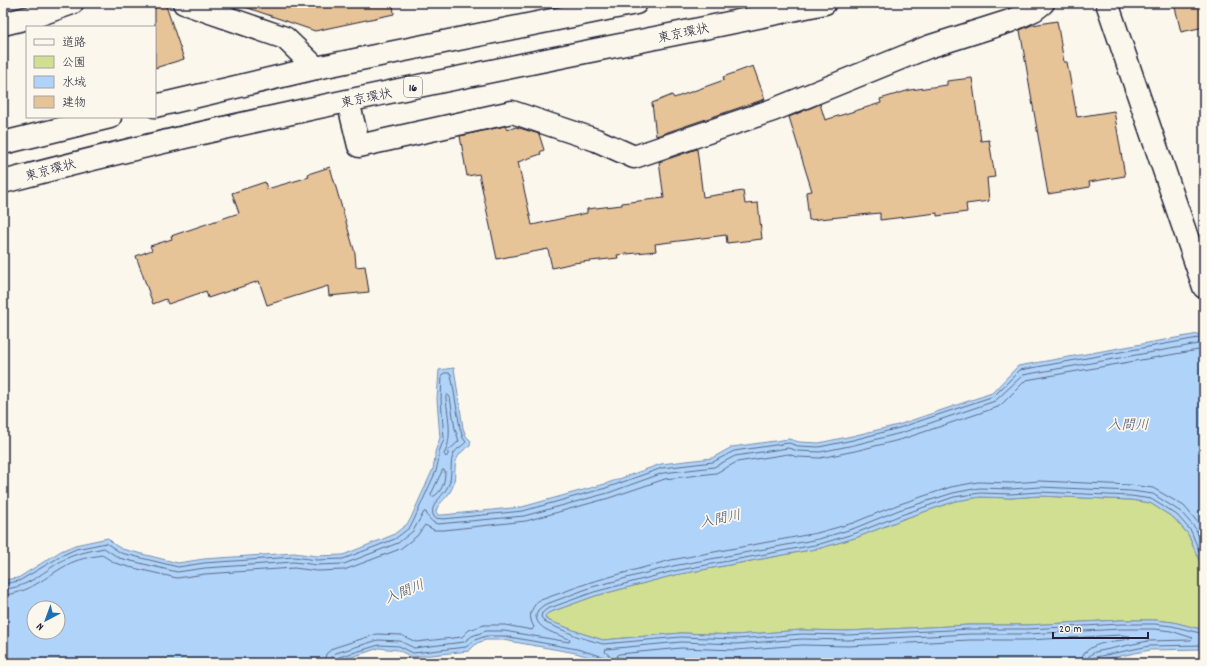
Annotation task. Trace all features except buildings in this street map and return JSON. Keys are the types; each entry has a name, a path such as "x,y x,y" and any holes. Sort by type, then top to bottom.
{"main road":[{"path":"3,24 35,16 72,3"},
{"path":"184,3 285,38 316,68"},
{"path":"156,106 316,68 636,3"},
{"name":"東京環状","path":"3,182 100,156 348,101 825,3"},
{"path":"348,101 358,146 512,112 596,140 634,157 773,110 928,47 1010,20 1034,10 1043,3"},
{"path":"1107,3 1204,287"},
{"path":"3,143 106,118"}],"green space":[{"path":"1039,496 1131,500 1150,503 1174,518 1188,534 1204,572 1204,630 1173,622 1155,620 1121,620 1028,625 970,625 848,631 802,630 736,635 681,633 603,640 547,620 545,616 548,613 595,596 675,575 821,548 858,537 903,519 956,501 980,497 1011,498"}],"water":[{"name":"入間川","path":"1204,333 1204,572 1188,534 1174,518 1150,503 1131,500 1039,496 1011,498 980,497 956,501 903,519 858,537 821,548 675,575 595,596 548,613 545,616 547,620 603,640 681,633 736,635 802,630 848,631 970,625 1028,625 1121,620 1155,620 1173,622 1204,630 1204,649 1150,650 1086,663 609,663 576,653 503,640 486,640 477,643 469,651 412,657 398,650 379,648 334,663 3,663 3,580 18,578 61,551 75,545 108,538 122,549 178,563 204,559 294,553 317,556 343,555 393,535 410,520 433,469 435,452 440,438 437,399 439,370 454,368 463,428 466,436 471,441 470,446 458,456 453,485 448,495 437,509 436,512 438,515 522,507 605,484 661,464 712,458 732,447 789,439 799,442 819,443 852,436 898,425 992,393 1018,366"}]}
